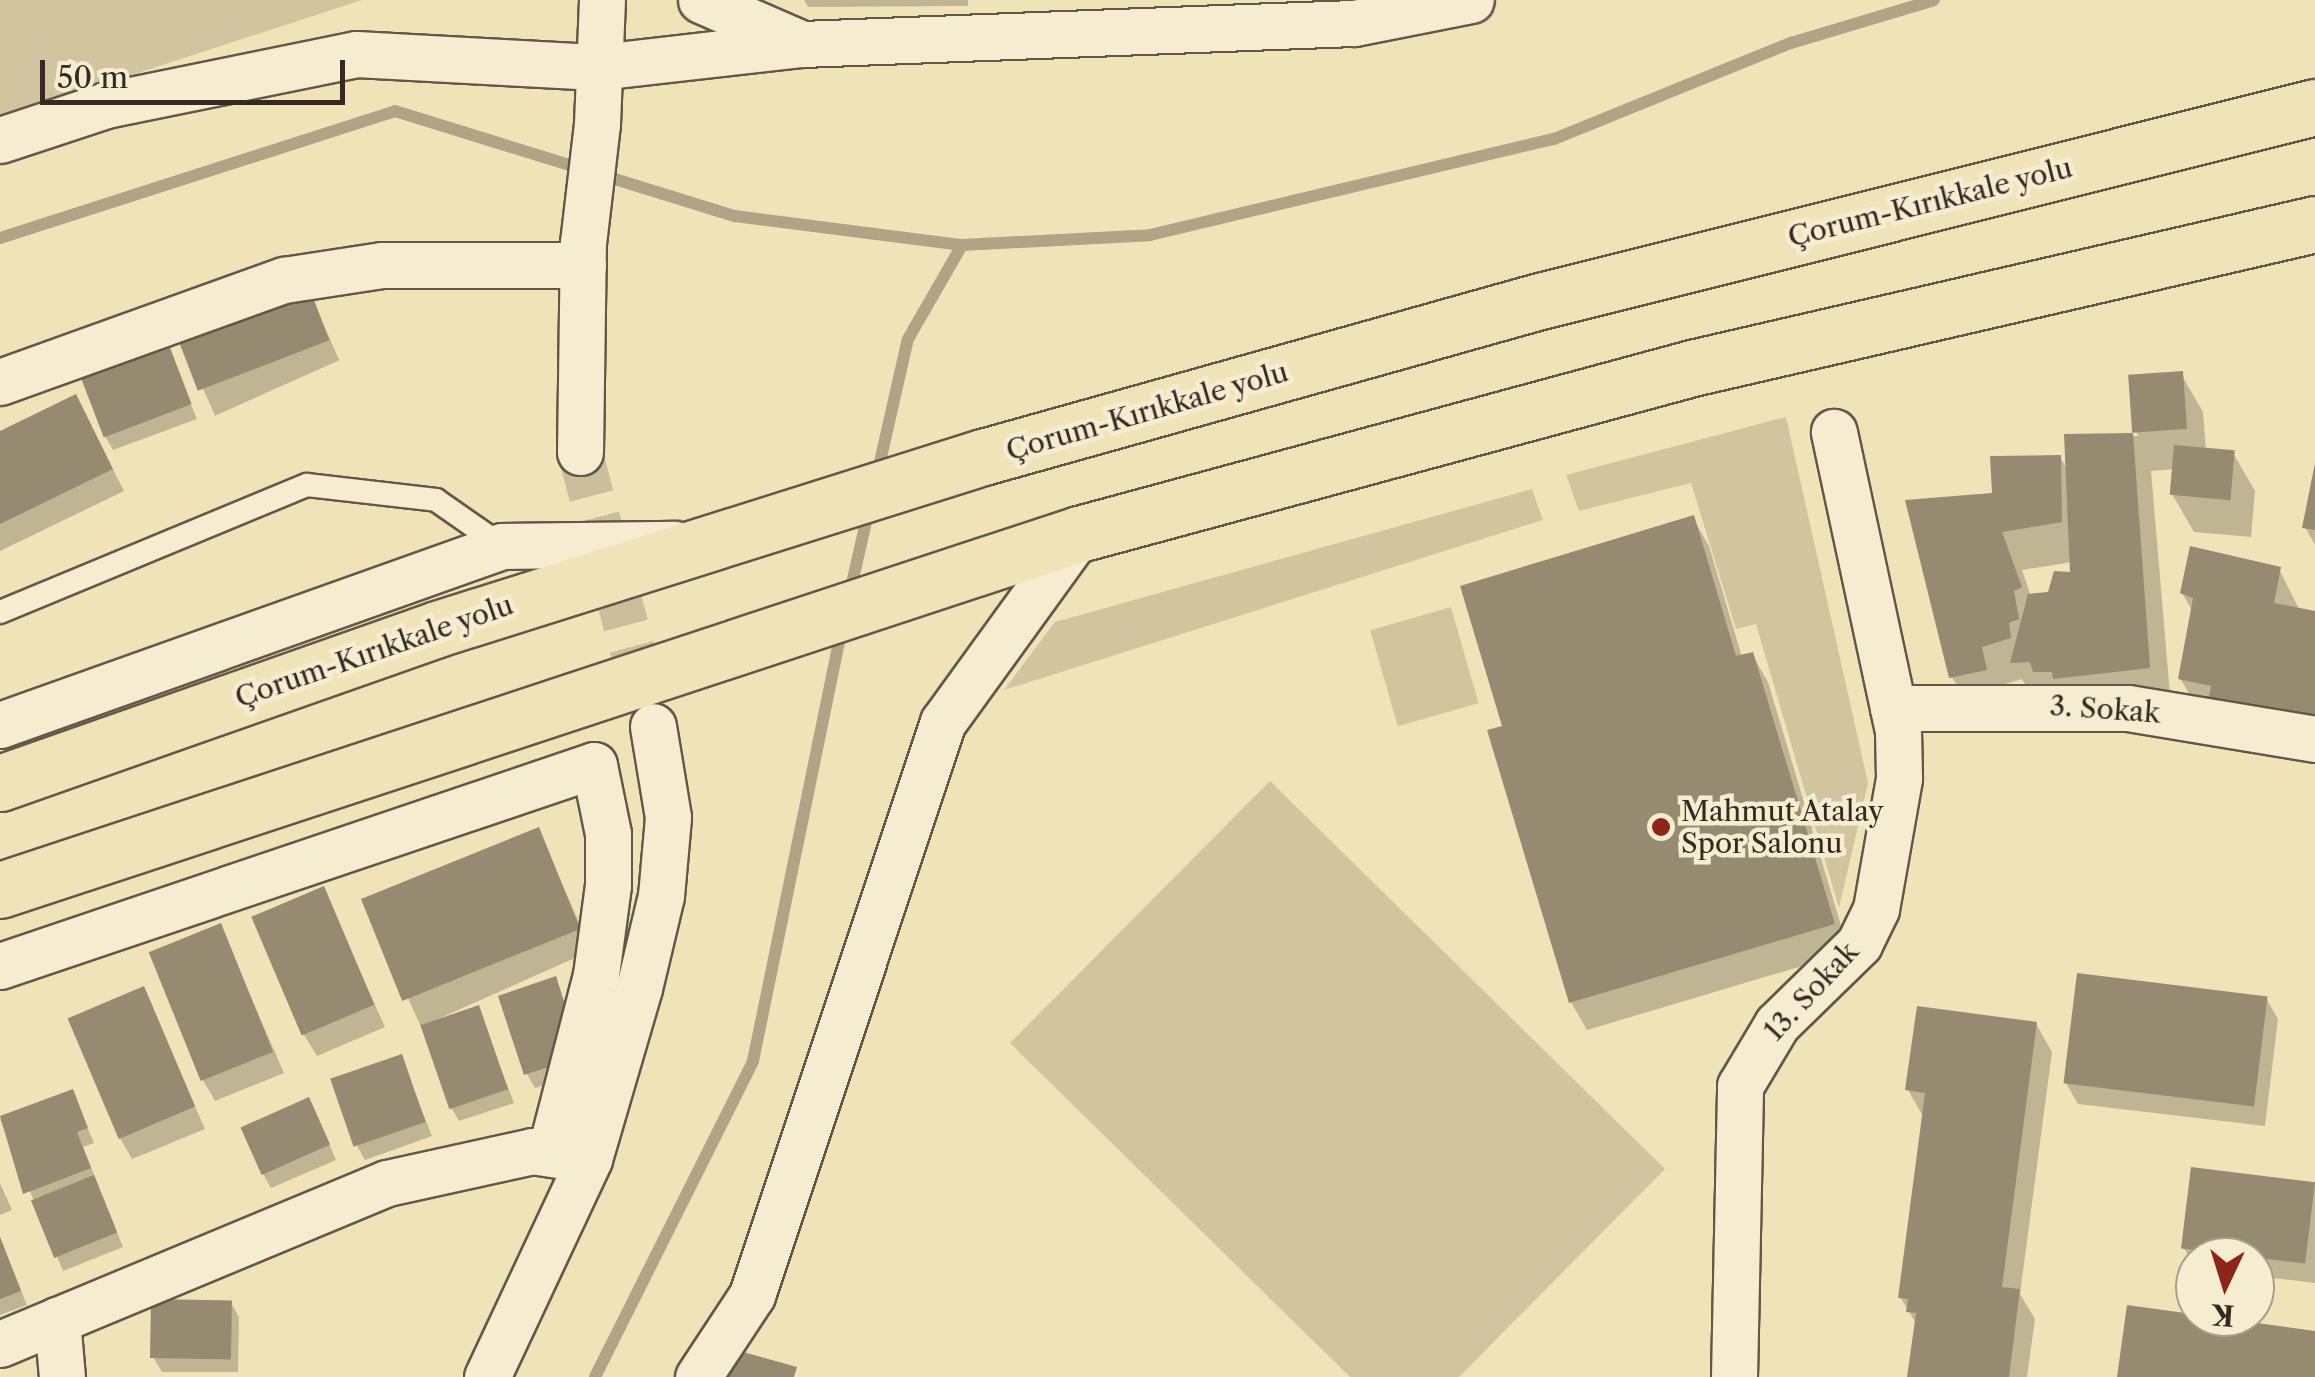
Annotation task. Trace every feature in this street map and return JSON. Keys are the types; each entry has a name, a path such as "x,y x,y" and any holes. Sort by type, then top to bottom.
{"highway":[{"name":"Çorum-Kırıkkale yolu","path":"0,783 748,527 983,457 1540,301 2315,107"},
{"path":"0,890 1079,534 1692,368 2315,224"}],"street":[{"path":"580,452 583,254 598,124 602,0"},
{"path":"701,0 802,44"},
{"path":"0,140 106,105 356,54 599,68 802,44 1121,18 1354,23 1470,0"},
{"path":"0,382 284,280 382,265 583,254"},
{"name":"13. Sokak","path":"1734,1377 1740,1086 1754,1053 1859,944 1876,909 1899,778 1893,708 1834,432"},
{"path":"698,1377 752,1295 943,722 1079,534"},
{"path":"0,725 502,546 697,544"},
{"name":"3. Sokak","path":"1893,708 2128,708 2315,739"},
{"path":"487,1377 661,896 668,817 654,726"},
{"path":"0,966 594,765 608,834 608,885 570,1156"},
{"path":"0,1344 388,1182 532,1151 570,1156"},
{"path":"56,1320 62,1377"}],"lane":[{"path":"0,612 307,485 436,500 502,546"}],"shaded area":[{"path":"0,0 362,0 0,118"},
{"path":"1786,417 1868,783 1839,908 1756,624 1736,629 1691,483 1579,511 1566,475"},
{"path":"1532,489 1543,520 1004,690 1055,622"},
{"path":"1451,607 1479,703 1398,726 1370,630"},
{"path":"1270,781 1665,1169 1459,1377 1350,1377 1010,1043"}],"building":[{"path":"309,287 329,340 198,391 177,338"},
{"path":"164,332 192,404 104,438 76,366"},
{"path":"2183,371 2187,429 2132,433 2128,375"},
{"path":"76,394 113,469 0,524 0,431"},
{"path":"2133,433 2150,668 2053,679 2052,672 2033,672 2030,662 2010,663 2028,594 2048,592 2054,571 2070,572 2064,434"},
{"path":"2174,445 2235,450 2230,500 2170,495"},
{"path":"2061,455 2062,522 2002,532 2022,587 2014,591 2019,619 2009,623 2011,638 1982,647 1987,670 1949,678 1905,500 1992,493 1990,456"},
{"path":"2315,463 2315,530 2302,528"},
{"name":"Mahmut Atalay Spor Salonu","path":"1694,515 1736,656 1753,652 1835,924 1569,1003 1487,730 1502,726 1460,586"},
{"path":"2190,546 2281,567 2274,603 2315,611 2315,718 2209,697 2211,686 2178,679 2193,598 2180,593"},
{"path":"539,827 580,929 402,1001 361,899"},
{"path":"324,886 374,1005 302,1036 251,917"},
{"path":"221,923 273,1052 201,1081 149,952"},
{"path":"2077,973 2268,996 2254,1107 2063,1083"},
{"path":"556,976 573,1030 567,1061 524,1075 498,996"},
{"path":"144,986 195,1107 119,1139 68,1018"},
{"path":"479,1005 508,1089 449,1109 420,1025"},
{"path":"1917,1006 2037,1022 2002,1287 2020,1289 2009,1377 1907,1377 1916,1313 1906,1312 1908,1299 1898,1298 1925,1093 1905,1090"},
{"path":"402,1054 425,1122 354,1147 330,1079"},
{"path":"73,1089 88,1128 77,1132 91,1168 23,1194 0,1116"},
{"path":"309,1097 330,1145 262,1175 240,1128"},
{"path":"2191,1167 2315,1182 2305,1264 2275,1260 2275,1237 2182,1237"},
{"path":"94,1175 117,1232 54,1258 31,1200"},
{"path":"0,1237 21,1291 0,1299"},
{"path":"151,1299 232,1300 231,1359 150,1358"},
{"path":"2127,1305 2175,1312 2175,1337 2275,1337 2275,1325 2315,1331 2315,1377 2117,1377"},
{"path":"732,1349 797,1367 794,1377 725,1377"}],"waterway":[{"path":"0,238 395,111 735,216 962,245 1150,235 1554,139 1791,43 1934,0"},
{"path":"877,475 908,339 962,245"},
{"path":"850,592 869,509"},
{"path":"595,1377 753,1061 842,626"}],"tunnel":[{"path":"580,452 649,711"}],"place":[{"name":"Mahmut Atalay Spor Salonu","path":"1661,827"}]}
